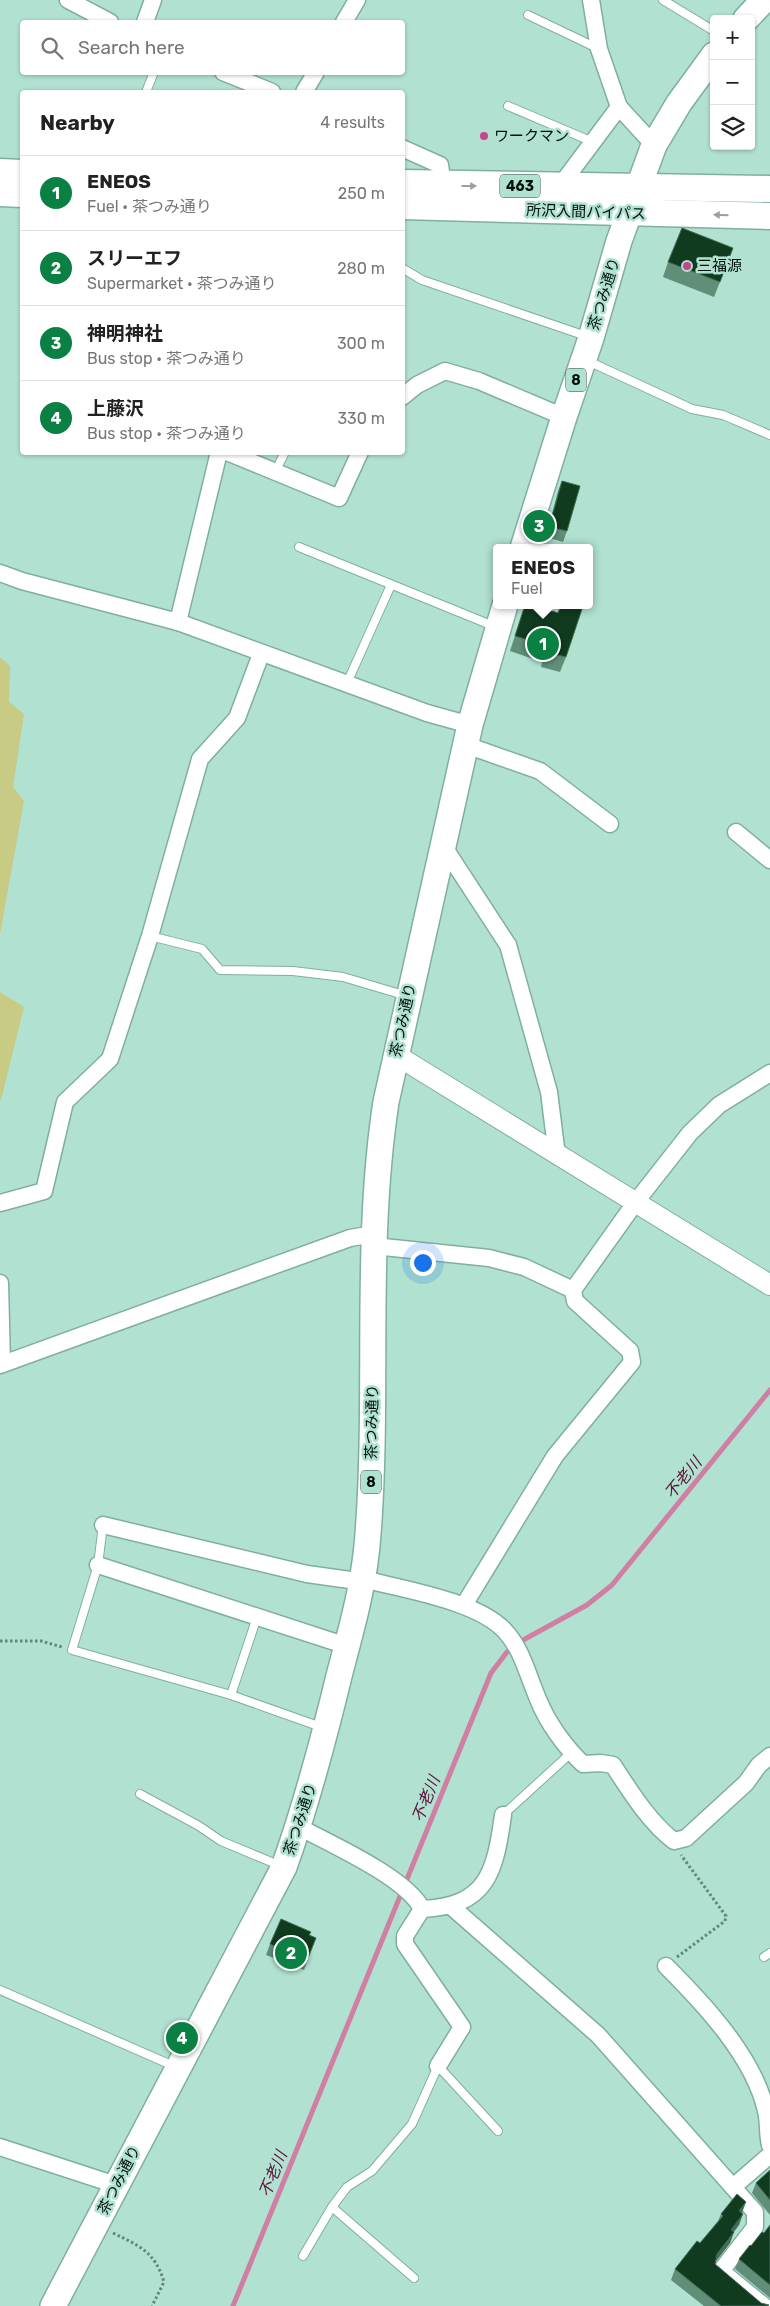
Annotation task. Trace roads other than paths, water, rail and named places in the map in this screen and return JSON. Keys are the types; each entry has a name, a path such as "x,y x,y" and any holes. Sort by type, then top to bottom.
{"highway":[{"path":"0,172 20,173"},
{"name":"所沢入間バイパス","path":"405,183 443,186 638,186 770,189"},
{"path":"0,193 20,194"},
{"name":"所沢入間バイパス","path":"405,206 770,216"}],"main road":[{"path":"750,15 764,0"},
{"name":"茶つみ通り","path":"524,544 638,186 654,145 679,104 710,60"},
{"name":"茶つみ通り","path":"53,2306 284,1867 299,1827 326,1729 363,1579 370,1496 374,1240 380,1141 408,996 442,844 468,735 501,617"}],"street":[{"path":"68,0 106,20"},
{"path":"146,20 153,0"},
{"path":"345,20 357,0"},
{"path":"591,0 599,49 619,107 654,145"},
{"path":"230,75 267,90"},
{"path":"305,90 314,75"},
{"path":"560,186 619,107"},
{"path":"405,149 440,165 443,186"},
{"path":"405,395 417,385 445,371 479,380 564,416"},
{"path":"178,622 218,455"},
{"path":"234,455 339,498 359,455"},
{"path":"0,573 22,581 178,622 261,654 427,713 540,771 610,824"},
{"path":"0,1203 44,1191 65,1102 110,1058 150,936 200,759 237,718 261,654"},
{"path":"736,832 770,860"},
{"path":"442,844 467,885 493,919 508,945 549,1092 557,1156"},
{"path":"396,1055 557,1156 770,1285"},
{"path":"464,1605 555,1456 632,1362 630,1351 575,1301 573,1290 635,1203 690,1133 719,1105 770,1073"},
{"path":"0,1283 1,1365 350,1238 490,1258 524,1267 573,1290"},
{"path":"103,1525 307,1574 350,1580 363,1579 464,1605 504,1630 521,1656 538,1701 571,1753 583,1764 601,1763 613,1766 665,1834 674,1841 686,1838 746,1782 759,1765 770,1756"},
{"path":"98,1565 347,1646"},
{"path":"422,1909 452,1907 469,1899 483,1884 496,1859 503,1815"},
{"path":"299,1827 401,1885 418,1902 422,1909"},
{"path":"452,1907 598,2035 754,2212 755,2227 721,2271 764,2306"},
{"path":"422,1909 405,1936 406,1944 462,2027 438,2066"},
{"path":"666,1966 707,2007 750,2069 766,2111 767,2134 770,2145"},
{"path":"0,2147 116,2185"},
{"path":"733,2187 770,2155"}],"lane":[{"path":"663,0 710,29"},
{"path":"528,15 599,49"},
{"path":"147,90 153,75"},
{"path":"508,106 593,142"},
{"path":"405,270 422,280 587,348 692,409 723,416 770,435"},
{"path":"275,472 284,455"},
{"path":"299,547 391,585 501,617"},
{"path":"347,683 391,585"},
{"path":"150,936 202,949 220,970 293,971 343,977 408,996"},
{"path":"103,1525 98,1565 72,1650 230,1695 326,1729"},
{"path":"230,1695 257,1617"},
{"path":"503,1815 571,1753"},
{"path":"140,1794 199,1826 221,1841 284,1867"},
{"path":"0,1990 178,2068"},
{"path":"303,2256 332,2207 347,2187 372,2171 412,2124 438,2066 498,2131"},
{"path":"332,2207 414,2278"}],"waterway":[{"name":"不老川","path":"233,2306 491,1673 507,1652 525,1639 587,1605 612,1585 770,1390"}],"place":[{"name":"ワークマン","path":"484,136"},
{"name":"三福源","path":"687,266"},
{"name":"神明神社","path":"539,526"},
{"name":"ENEOS","path":"543,644"},
{"name":"スリーエフ","path":"291,1953"},
{"name":"上藤沢","path":"182,2038"}]}
